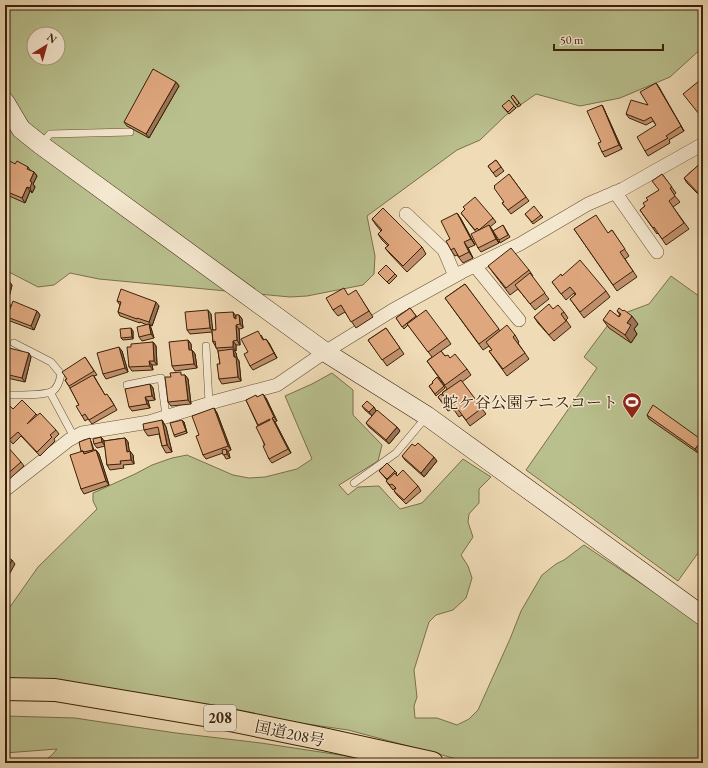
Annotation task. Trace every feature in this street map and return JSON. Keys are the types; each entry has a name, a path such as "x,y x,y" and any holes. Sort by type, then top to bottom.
{"highway":[{"name":"国道208号","path":"5,689 55,690 210,716 432,763"}],"street":[{"path":"5,102 21,129 41,145 325,352 427,416 703,616"},
{"path":"5,490 69,440 82,433 149,422 209,403 277,385 325,352 393,310 455,276 520,244 588,204 623,189 703,144"},
{"path":"616,192 657,252"},
{"path":"406,214 444,250 455,276"},
{"path":"475,266 519,320"}],"lane":[{"path":"41,145 50,134 130,132"},
{"path":"5,396 43,394 52,392 59,383 61,374 51,362 14,343"},
{"path":"206,346 209,403"},
{"path":"127,385 161,378 166,416"},
{"path":"50,392 74,437"},
{"path":"354,483 396,453 427,416"}],"green space":[{"path":"5,5 703,5 703,47 670,77 620,98 580,106 536,94 506,115 480,140 457,150 367,216 375,256 374,274 363,285 307,296 290,297 99,279 70,273 54,285 38,287 5,270"},
{"name":"蛇ケ谷公園テニスコート","path":"671,276 703,299 703,546 678,581 526,470 597,368 584,357 614,317 649,304"},
{"path":"332,373 353,390 353,415 382,445 378,461 339,485 348,495 358,487 379,486 400,509 422,503 463,459 491,477 479,489 479,503 469,514 468,522 473,537 461,555 468,566 472,578 466,598 453,610 436,615 429,622 414,670 417,697 414,706 415,718 437,718 457,725 469,719 478,710 521,611 542,575 584,545 703,625 703,763 472,763 348,730 5,680 5,614 38,567 97,509 93,501 93,493 152,465 172,458 187,455 233,475 249,478 265,477 297,469 312,459 285,396"},
{"path":"5,716 75,718 176,733 261,743 360,758 380,763 40,763 51,756 57,749 5,753"}],"building":[{"path":"703,57 703,67 698,60"},
{"path":"153,69 176,82 146,134 124,122"},
{"path":"699,81 703,85 703,119 683,94"},
{"path":"656,83 681,126 666,136 668,138 645,151 637,137 656,125 651,117 644,121 626,114 631,100 648,105 640,92"},
{"path":"513,95 519,103 517,105 511,97"},
{"path":"509,100 514,106 508,112 502,106"},
{"path":"602,105 619,145 602,152 598,143 601,142 587,111"},
{"path":"496,160 501,167 493,173 488,166"},
{"path":"10,161 15,164 17,161 28,167 27,169 34,172 30,181 32,182 30,188 27,187 22,198 5,191 5,173"},
{"path":"703,161 703,198 684,178"},
{"path":"509,174 526,197 508,210 502,203 504,202 494,186"},
{"path":"662,174 672,187 670,188 675,196 669,201 684,223 662,239 640,210 645,206 643,203 648,200 646,198 659,190 652,181"},
{"path":"475,197 493,218 479,230 477,228 475,230 461,213 465,209 463,207"},
{"path":"534,206 541,215 532,222 525,214"},
{"path":"383,208 422,247 403,266 385,248 389,245 378,234 382,230 372,219"},
{"path":"457,213 471,239 464,242 469,252 459,257 454,248 451,250 446,241 450,239 441,221"},
{"path":"596,215 608,233 612,230 625,249 620,252 633,271 613,285 574,229"},
{"path":"489,225 496,239 478,248 471,234"},
{"path":"503,225 508,235 499,240 493,231"},
{"path":"511,248 529,270 506,288 488,266"},
{"path":"580,260 606,291 580,312 570,299 576,294 570,287 561,294 552,282 561,274 562,276"},
{"path":"386,265 395,274 387,282 378,273"},
{"path":"530,273 545,293 530,304 515,285"},
{"path":"5,280 9,281 5,298"},
{"path":"465,284 499,329 479,344 445,298"},
{"path":"344,288 348,295 356,290 369,311 351,322 341,305 333,310 326,298"},
{"path":"121,289 156,302 149,322 118,312 121,302 117,301"},
{"path":"13,301 37,311 31,326 7,317"},
{"path":"5,302 8,302 6,311 5,310"},
{"path":"549,304 553,309 558,305 564,312 561,314 566,321 549,335 534,317"},
{"path":"410,308 416,316 402,327 396,318"},
{"path":"619,308 632,316 627,323 631,325 625,335 603,320 610,310 619,317 621,314 617,311"},
{"path":"208,310 210,328 187,330 185,312"},
{"path":"426,310 447,338 428,352 407,324"},
{"path":"233,312 234,318 236,319 236,315 239,315 240,324 236,325 237,340 233,341 233,347 216,348 215,341 213,342 212,330 216,330 215,313"},
{"path":"149,324 151,334 139,337 137,327"},
{"path":"507,325 515,335 513,337 525,353 503,369 489,351 492,350 486,342"},
{"path":"131,328 132,337 121,338 120,329"},
{"path":"386,328 400,348 382,360 368,340"},
{"path":"258,331 263,340 266,339 274,353 250,366 244,354 248,352 241,339"},
{"path":"188,340 189,350 192,350 194,364 172,366 169,342"},
{"path":"153,342 154,361 149,361 150,366 129,367 127,347 131,347 131,344"},
{"path":"5,347 29,353 22,378 5,374"},
{"path":"119,347 125,368 103,374 97,353"},
{"path":"233,349 234,357 236,357 238,377 219,379 217,364 220,364 218,351"},
{"path":"441,351 445,356 448,355 450,358 455,354 467,369 445,385 427,361"},
{"path":"85,357 94,371 69,386 65,380 67,379 62,372"},
{"path":"181,372 181,375 185,375 188,400 168,402 165,377 171,377 170,373"},
{"path":"93,375 105,395 107,394 114,405 89,420 85,414 82,416 76,406 79,405 70,388"},
{"path":"437,377 444,386 435,394 429,386"},
{"path":"461,380 482,408 466,420 457,408 454,411 442,393"},
{"path":"150,384 152,396 145,397 147,404 129,407 125,389"},
{"path":"263,394 274,417 272,418 288,449 269,459 263,446 265,445 256,427 270,419 258,425 246,400 256,395 257,397"},
{"path":"441,394 446,400 443,403 438,397"},
{"path":"22,400 36,414 27,424 40,413 56,430 50,435 52,437 37,452 18,432 10,439 5,434 5,408 9,405 13,409"},
{"path":"367,401 374,407 369,412 362,406"},
{"path":"653,405 702,440 695,449 647,415"},
{"path":"214,408 228,446 203,455 196,436 199,435 192,416"},
{"path":"377,410 397,427 386,440 366,423"},
{"path":"162,420 167,445 162,446 158,427 144,430 143,424"},
{"path":"182,420 186,431 174,435 170,423"},
{"path":"101,437 102,442 94,444 93,439"},
{"path":"90,438 93,450 84,452 81,451 79,442"},
{"path":"125,438 127,452 130,451 131,460 120,461 121,464 107,465 104,441"},
{"path":"418,443 434,457 421,473 402,456 412,444 415,446"},
{"path":"7,446 21,462 5,476 5,448"},
{"path":"226,449 227,454 223,455 222,450"},
{"path":"96,450 106,481 81,489 70,455 83,451 84,454"},
{"path":"387,463 395,471 387,479 379,471"},
{"path":"403,470 418,486 404,500 394,491 396,488 386,481 395,473 397,476"},
{"path":"5,556 12,560 5,572"}],"place":[{"name":"蛇ケ谷公園テニスコート","path":"632,419"}]}
